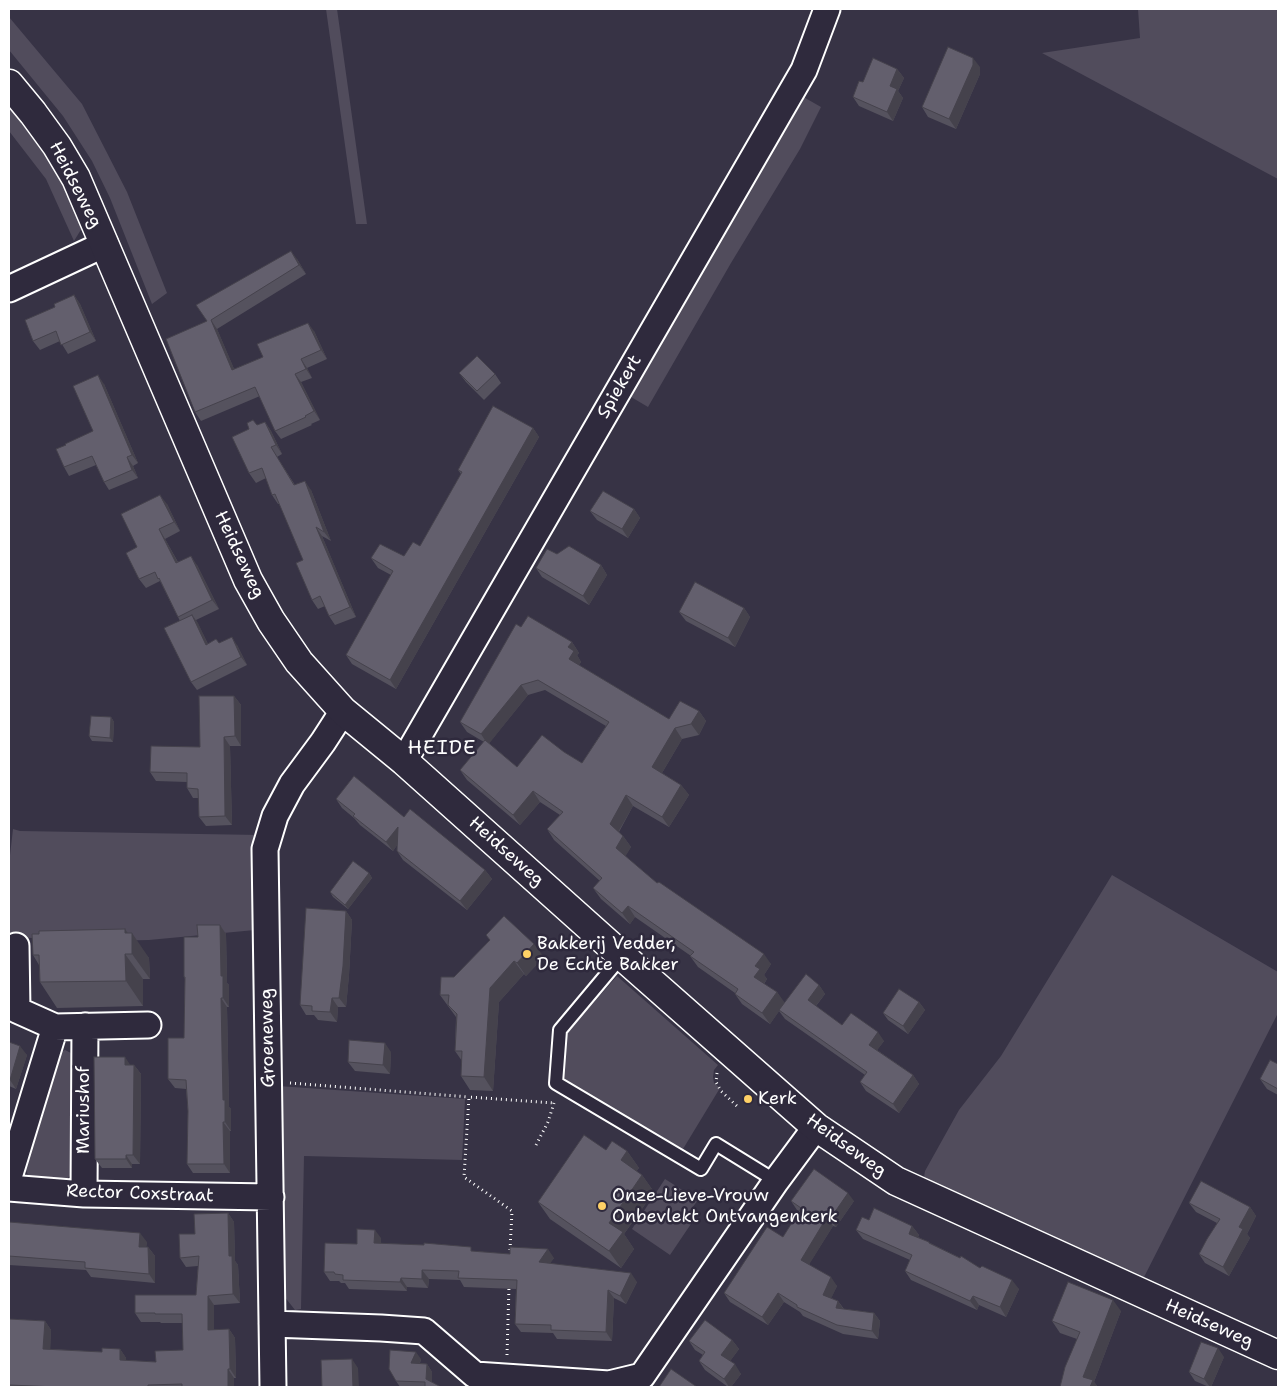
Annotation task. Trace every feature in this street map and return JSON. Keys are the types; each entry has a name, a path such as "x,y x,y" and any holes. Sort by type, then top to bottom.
{"street":[{"name":"Spiekert","path":"404,760 804,70 827,9"},
{"name":"Heidseweg","path":"9,84 57,146 76,178 248,580 272,622 299,662 343,711 404,760 816,1127 896,1182 1278,1355"},
{"path":"9,289 104,244"},
{"name":"Groeneweg","path":"274,1387 265,849 275,816 292,784 343,711"},
{"path":"16,946 17,1010 55,1027 148,1025"},
{"name":"Mariushof","path":"84,1194 85,1026"},
{"path":"9,1177 55,1027"},
{"path":"272,1324 424,1331 475,1375 610,1384 642,1376 776,1181 816,1127"},
{"name":"Rector Coxstraat","path":"9,1188 84,1194 270,1197"}],"lane":[{"path":"622,956 560,1030 556,1083 701,1169 716,1144 776,1181"}],"path":[{"path":"268,1081 554,1103"},
{"path":"536,1144 548,1122 562,1087"},
{"path":"469,1097 464,1177 512,1210 510,1260"},
{"path":"506,1377 509,1279"}],"shaded area":[{"path":"326,9 337,9 367,224 356,224"},
{"path":"1138,9 1278,9 1278,179 1042,53 1140,38"},
{"path":"9,17 82,104 127,192 167,293 152,304 110,198 92,161 63,116 9,50"},
{"path":"800,95 821,107 800,149 731,263 648,407 626,394"},
{"path":"9,104 53,161 82,228 74,241 46,179 9,131"},
{"path":"13,829 20,831 260,835 253,890 255,930 149,940 105,941 9,937 9,864"},
{"path":"1112,875 1278,972 1278,1013 1141,1283 924,1177 925,1171 959,1110 1001,1056"},
{"path":"617,976 718,1065 714,1070 713,1077 714,1083 720,1088 683,1149 571,1084 564,1078 564,1036"},
{"path":"65,1050 71,1053 74,1065 76,1168 64,1183 45,1182 29,1177 23,1164 60,1052"},
{"path":"278,1086 465,1099 462,1160 304,1156 301,1309 295,1310 280,1291"},
{"path":"665,1179 698,1200 689,1212 695,1218 670,1255 632,1229"}],"building":[{"path":"948,47 973,58 973,65 949,119 922,107"},
{"path":"873,58 897,69 890,86 897,89 887,112 853,97 859,81 863,82"},
{"path":"291,251 299,265 211,320 232,370 263,357 257,344 308,323 321,350 301,359 306,369 295,374 314,411 306,417 275,431 255,387 195,412 166,339 207,321 196,305"},
{"path":"74,295 90,332 61,345 56,331 33,341 25,320 55,307 54,304"},
{"path":"477,356 495,374 477,391 459,373"},
{"path":"98,375 132,455 127,457 132,470 104,482 92,456 64,467 56,449 93,431 73,386"},
{"path":"493,406 533,428 390,680 346,655 393,571 371,558 380,544 404,556 413,542 420,546 462,472 458,470"},
{"path":"253,420 257,425 265,422 276,445 271,447 294,485 305,481 324,532 316,527 350,607 329,616 320,596 312,600 296,563 303,560 275,494 272,495 262,468 249,473 232,437 249,429 247,423"},
{"path":"603,491 634,509 622,529 590,511"},
{"path":"160,495 174,522 159,529 176,563 191,556 212,600 178,617 155,572 139,579 126,553 137,547 121,514"},
{"path":"569,546 601,565 583,596 536,568 547,549 557,554"},
{"path":"695,582 744,608 728,638 679,612"},
{"path":"192,615 206,645 216,639 219,643 232,637 241,657 191,682 164,628"},
{"path":"528,616 572,642 568,647 574,651 569,659 669,719 680,701 699,711 691,724 675,728 652,767 681,785 662,817 626,795 610,824 623,836 616,848 657,883 659,882 764,954 755,966 760,969 754,977 777,992 762,1013 735,994 738,989 690,956 694,952 628,906 622,913 593,888 602,878 547,829 563,812 533,791 513,815 460,770 485,740 517,767 542,735 582,763 609,722 538,680 521,685 481,734 460,722 516,624 521,627"},
{"path":"199,696 234,696 235,736 224,737 225,816 199,817 198,789 187,788 187,773 150,772 151,746 200,747"},
{"path":"91,716 111,717 110,738 89,736"},
{"path":"354,776 404,817 410,809 485,870 460,901 397,851 398,827 386,842 353,816 355,814 336,799"},
{"path":"353,861 369,873 345,905 330,892"},
{"path":"306,908 346,911 339,998 332,998 330,1012 312,1011 312,1006 300,1005"},
{"path":"504,916 534,944 517,963 514,961 490,988 484,1077 461,1076 462,1051 455,1051 457,1014 448,1005 449,995 440,995 441,977 454,977 490,940 486,935"},
{"path":"197,925 220,925 221,976 223,976 223,998 221,998 223,1100 225,1100 225,1122 223,1122 224,1164 187,1164 188,1111 186,1080 168,1079 168,1038 184,1038 184,937 198,937"},
{"path":"125,929 125,933 132,933 132,954 125,954 126,981 40,982 39,955 33,955 32,934 39,934 39,931"},
{"path":"806,974 819,985 808,1000 842,1025 851,1013 878,1032 869,1045 913,1075 893,1104 860,1082 867,1072 779,1010"},
{"path":"899,989 919,1002 903,1026 883,1013"},
{"path":"349,1040 385,1043 383,1065 348,1062"},
{"path":"9,1042 20,1046 10,1080 9,1079"},
{"path":"94,1057 125,1057 125,1065 134,1065 133,1155 126,1155 126,1159 95,1159"},
{"path":"1270,1060 1278,1064 1278,1089 1260,1079"},
{"name":"Onze-Lieve-Vrouw Onbevlekt Ontvangenkerk","path":"584,1135 606,1150 612,1141 627,1151 621,1160 642,1175 609,1223 623,1232 609,1251 538,1202"},
{"path":"814,1169 848,1193 830,1219 827,1217 801,1260 831,1277 823,1295 838,1301 836,1308 874,1313 872,1331 837,1325 797,1307 797,1305 778,1293 762,1317 724,1293 767,1227 783,1237 801,1208 791,1201"},
{"path":"1201,1181 1250,1207 1239,1227 1243,1229 1223,1267 1199,1254 1220,1219 1189,1203"},
{"path":"874,1208 912,1226 909,1234 960,1258 961,1256 980,1268 982,1266 1012,1280 1000,1307 973,1296 970,1301 905,1271 912,1255 856,1230 862,1217 869,1220"},
{"path":"228,1213 229,1256 232,1256 233,1294 208,1296 208,1330 229,1329 230,1369 228,1369 228,1387 182,1387 182,1384 148,1385 148,1387 9,1385 9,1319 45,1321 43,1349 102,1352 102,1348 120,1349 120,1360 156,1362 155,1351 183,1350 182,1314 135,1313 135,1295 196,1295 199,1256 180,1258 179,1234 195,1234 194,1214"},
{"path":"9,1222 140,1233 139,1247 148,1247 149,1274 85,1268 85,1262 9,1256"},
{"path":"357,1229 375,1230 374,1243 424,1245 424,1243 471,1247 471,1251 510,1254 510,1247 548,1249 539,1262 631,1273 620,1296 608,1290 606,1332 551,1330 551,1325 515,1324 517,1280 458,1278 459,1271 422,1270 422,1279 401,1278 400,1282 343,1280 343,1275 335,1274 334,1272 324,1272 325,1243 357,1244"},
{"path":"1068,1282 1113,1300 1083,1377 1093,1380 1090,1387 1060,1387 1065,1367 1080,1332 1052,1321"},
{"path":"705,1320 732,1340 721,1355 735,1364 724,1379 699,1361 705,1352 689,1341"},
{"path":"1201,1342 1218,1348 1204,1379 1189,1372"},
{"path":"390,1350 416,1352 411,1363 427,1364 426,1379 441,1387 425,1387 425,1382 396,1381 389,1369"},
{"path":"352,1359 353,1387 322,1387 321,1360"},
{"path":"671,1369 697,1387 659,1387"}],"place":[{"name":"Bakkerij Vedder, De Echte Bakker","path":"527,954"},
{"name":"Kerk","path":"748,1099"},
{"name":"Onze-Lieve-Vrouw Onbevlekt Ontvangenkerk","path":"602,1206"}],"district":[{"name":"HEIDE","path":"442,749"}]}
